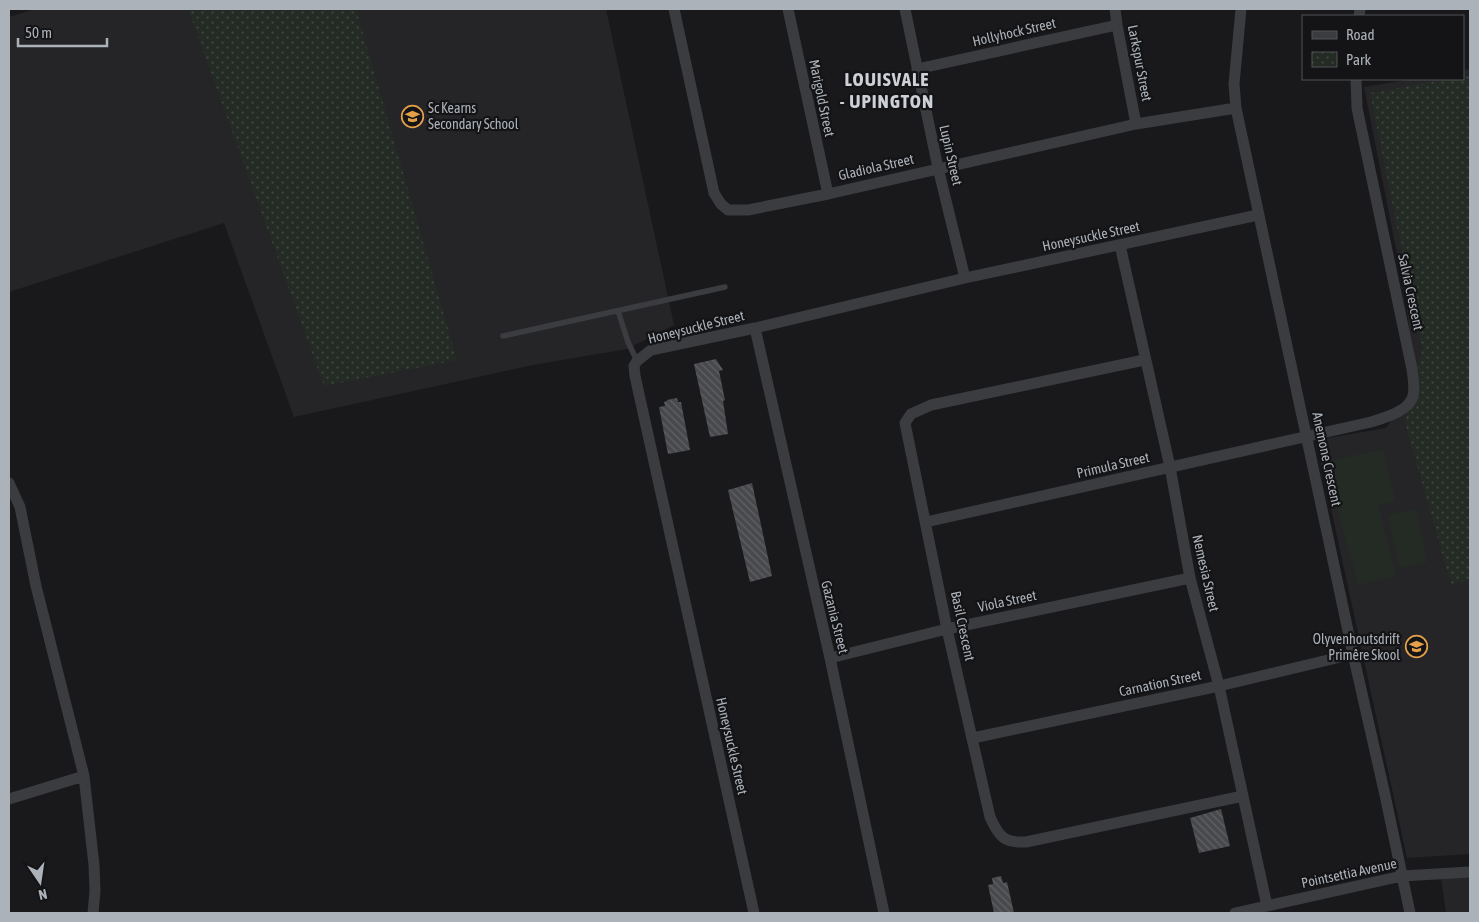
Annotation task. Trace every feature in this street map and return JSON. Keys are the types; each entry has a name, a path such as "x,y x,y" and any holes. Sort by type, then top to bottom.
{"street":[{"name":"Gladiola Street","path":"674,9 714,193 721,204 728,210 737,211 828,194 1136,124 1236,108"},
{"name":"Marigold Street","path":"788,9 828,194"},
{"name":"Lupin Street","path":"904,9 938,168 965,278"},
{"name":"Larkspur Street","path":"1115,9 1136,124"},
{"name":"Anemone Crescent","path":"1241,9 1234,84 1236,108 1410,913"},
{"name":"Hollyhock Street","path":"917,69 1117,25"},
{"name":"Salvia Crescent","path":"1307,435 1389,416 1402,410 1411,402 1414,394 1412,369 1357,108 1356,80"},
{"name":"Honeysuckle Street","path":"754,913 634,366 651,350 754,328 965,278 1258,215"},
{"name":"Nemesia Street","path":"1120,245 1144,360 1170,467 1190,578 1219,686 1267,906"},
{"name":"Gazania Street","path":"754,328 830,658 884,913"},
{"name":"Basil Crescent","path":"1144,360 931,405 911,414 905,423 906,436 926,522 947,629 990,817 996,830 1003,838 1010,842 1026,842 1242,796"},
{"name":"Primula Street","path":"926,522 1307,435"},
{"path":"9,483 20,507 36,586 84,776 94,865 95,891 93,913"},
{"name":"Viola Street","path":"830,658 947,629 1190,578"},
{"name":"Carnation Street","path":"973,738 1219,686 1353,654"},
{"path":"9,799 84,776"},
{"name":"Pointsettia Avenue","path":"1235,913 1402,876 1470,872"}],"lane":[{"path":"503,336 725,287"},
{"path":"618,311 637,362"}],"shaded area":[{"name":"Sc Kearns Secondary School","path":"35,9 606,9 674,325 627,349 533,365 294,417 224,223 9,292 9,17"},
{"name":"Olyvenhoutsdrift Primêre Skool","path":"1470,69 1470,854 1407,858 1316,440 1386,428 1415,383 1406,300 1364,87 1407,80 1464,80 1464,70"},
{"path":"1470,875 1470,913 1446,913 1441,878"}],"green space":[{"path":"188,9 356,9 457,360 324,386"},
{"path":"1470,75 1470,580 1451,584 1405,422 1422,350 1370,93 1442,80 1464,80 1464,76"},
{"path":"1383,449 1395,501 1378,505 1396,576 1358,585 1325,462"},
{"path":"1416,509 1427,562 1400,568 1388,515"}],"building":[{"path":"716,359 723,370 719,371 725,400 723,401 728,434 710,437 694,364"},
{"path":"677,398 678,402 681,402 690,450 668,454 659,407 665,406 664,402 667,400"},
{"path":"752,483 772,576 750,582 728,490"},
{"path":"1221,809 1230,846 1199,853 1190,818"},
{"path":"1001,876 1003,883 1007,882 1014,913 994,913 988,885 993,884 992,878"}],"place":[{"name":"Sc Kearns Secondary School","path":"412,116"},
{"name":"Olyvenhoutsdrift Primêre Skool","path":"1416,647"}],"district":[{"name":"LOUISVALE - UPINGTON","path":"887,90"}]}
